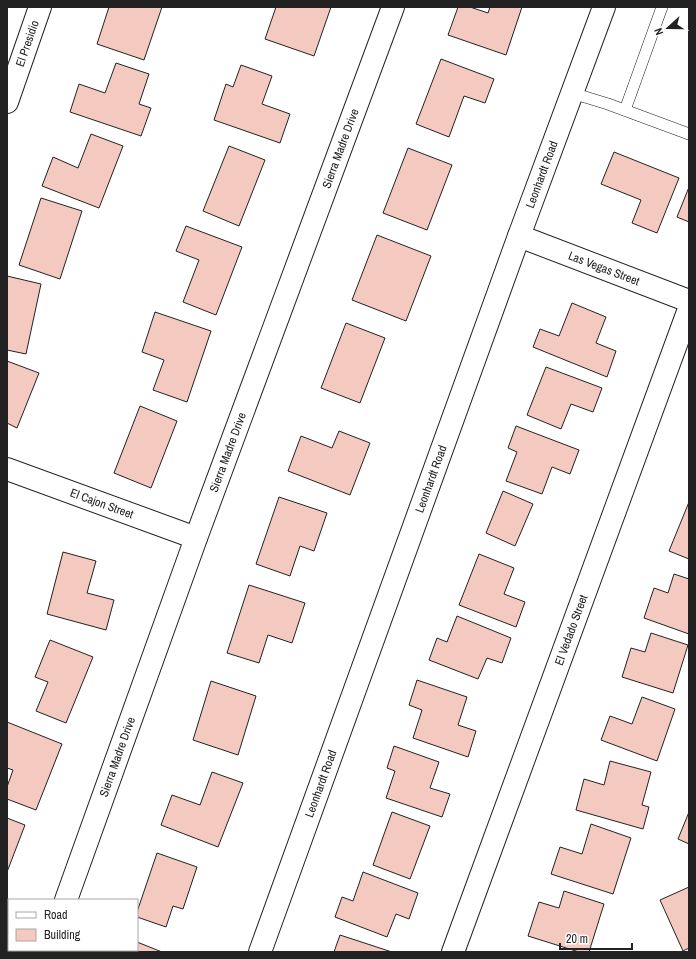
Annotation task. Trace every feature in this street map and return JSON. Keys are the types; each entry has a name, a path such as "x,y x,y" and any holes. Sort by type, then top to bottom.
{"street":[{"name":"El Presidio","path":"7,102 40,7"},
{"name":"Sierra Madre Drive","path":"66,899 196,538 393,7"},
{"name":"Leonhardt Road","path":"260,952 519,236 604,7"},
{"name":"Las Vegas Street","path":"519,236 689,301"},
{"name":"El Vedado Street","path":"453,952 689,309"},
{"name":"El Cajon Street","path":"7,469 196,538"}],"lane":[{"path":"625,110 662,7"},
{"path":"572,93 625,110 689,134"}],"building":[{"path":"109,7 162,7 144,60 97,44"},
{"path":"276,7 331,7 314,56 265,39"},
{"path":"458,7 470,7 488,13 490,7 522,7 506,55 448,35"},
{"path":"441,59 494,79 485,103 464,96 449,137 416,124"},
{"path":"116,63 149,74 139,104 151,108 141,136 70,112 79,84 105,93"},
{"path":"241,65 272,76 262,104 290,114 280,143 214,120 226,84 233,87"},
{"path":"91,134 123,146 99,208 42,186 53,157 78,168"},
{"path":"229,146 265,160 239,226 203,211"},
{"path":"408,148 452,165 427,230 383,213"},
{"path":"614,152 679,178 657,233 632,223 641,200 601,184"},
{"path":"689,187 689,222 677,217"},
{"path":"41,198 82,211 60,279 19,265"},
{"path":"186,226 242,247 216,315 183,302 199,260 176,251"},
{"path":"377,235 431,256 406,321 352,300"},
{"path":"7,276 41,284 26,354 7,350"},
{"path":"572,303 606,317 596,343 616,351 607,377 533,347 540,329 559,336"},
{"path":"155,312 211,331 187,402 153,390 164,360 142,352"},
{"path":"346,323 385,338 360,403 321,388"},
{"path":"7,361 39,373 17,428 7,423"},
{"path":"546,367 602,388 593,412 571,404 561,429 527,415"},
{"path":"140,406 177,421 151,488 114,473"},
{"path":"516,426 579,450 570,474 552,467 542,494 506,481 517,452 508,448"},
{"path":"339,431 370,443 350,495 288,471 301,436 332,448"},
{"path":"503,491 533,504 515,546 486,533"},
{"path":"279,497 327,513 314,551 300,546 290,576 256,564"},
{"path":"689,502 689,559 669,551"},
{"path":"63,552 96,561 87,593 114,600 106,630 47,614"},
{"path":"479,554 514,568 504,594 525,602 516,627 459,605"},
{"path":"674,574 689,579 689,634 644,618 654,588 668,593"},
{"path":"249,585 305,603 292,643 268,635 259,663 227,653"},
{"path":"457,616 511,638 502,663 487,658 478,679 429,660 437,638 447,642"},
{"path":"651,633 688,645 673,693 622,677 631,648 645,652"},
{"path":"50,640 93,657 66,723 36,711 48,682 35,677"},
{"path":"417,680 467,697 458,725 476,731 468,757 413,738 422,710 409,705"},
{"path":"211,681 256,696 238,755 193,740"},
{"path":"642,697 675,709 657,761 601,740 610,716 632,724"},
{"path":"7,722 62,744 36,810 7,799 7,787 13,770 7,768"},
{"path":"394,746 439,762 430,788 450,794 442,817 386,798 395,771 387,768"},
{"path":"610,761 651,772 642,805 649,807 643,829 576,810 584,779 604,785"},
{"path":"212,772 243,783 218,847 161,825 172,795 200,805"},
{"path":"392,812 430,826 410,879 373,865"},
{"path":"689,812 689,844 678,839"},
{"path":"7,818 25,825 7,872"},
{"path":"591,824 631,838 613,894 551,874 560,847 582,854"},
{"path":"157,853 197,867 183,909 173,906 166,927 138,917 138,909"},
{"path":"363,872 418,893 409,919 396,914 387,937 335,917 342,897 353,901"},
{"path":"689,887 689,948 683,951 660,900"},
{"path":"564,891 604,904 589,952 579,952 528,936 539,902 559,908"},
{"path":"340,935 392,952 334,952"},
{"path":"138,942 162,952 113,952 138,951"}]}
